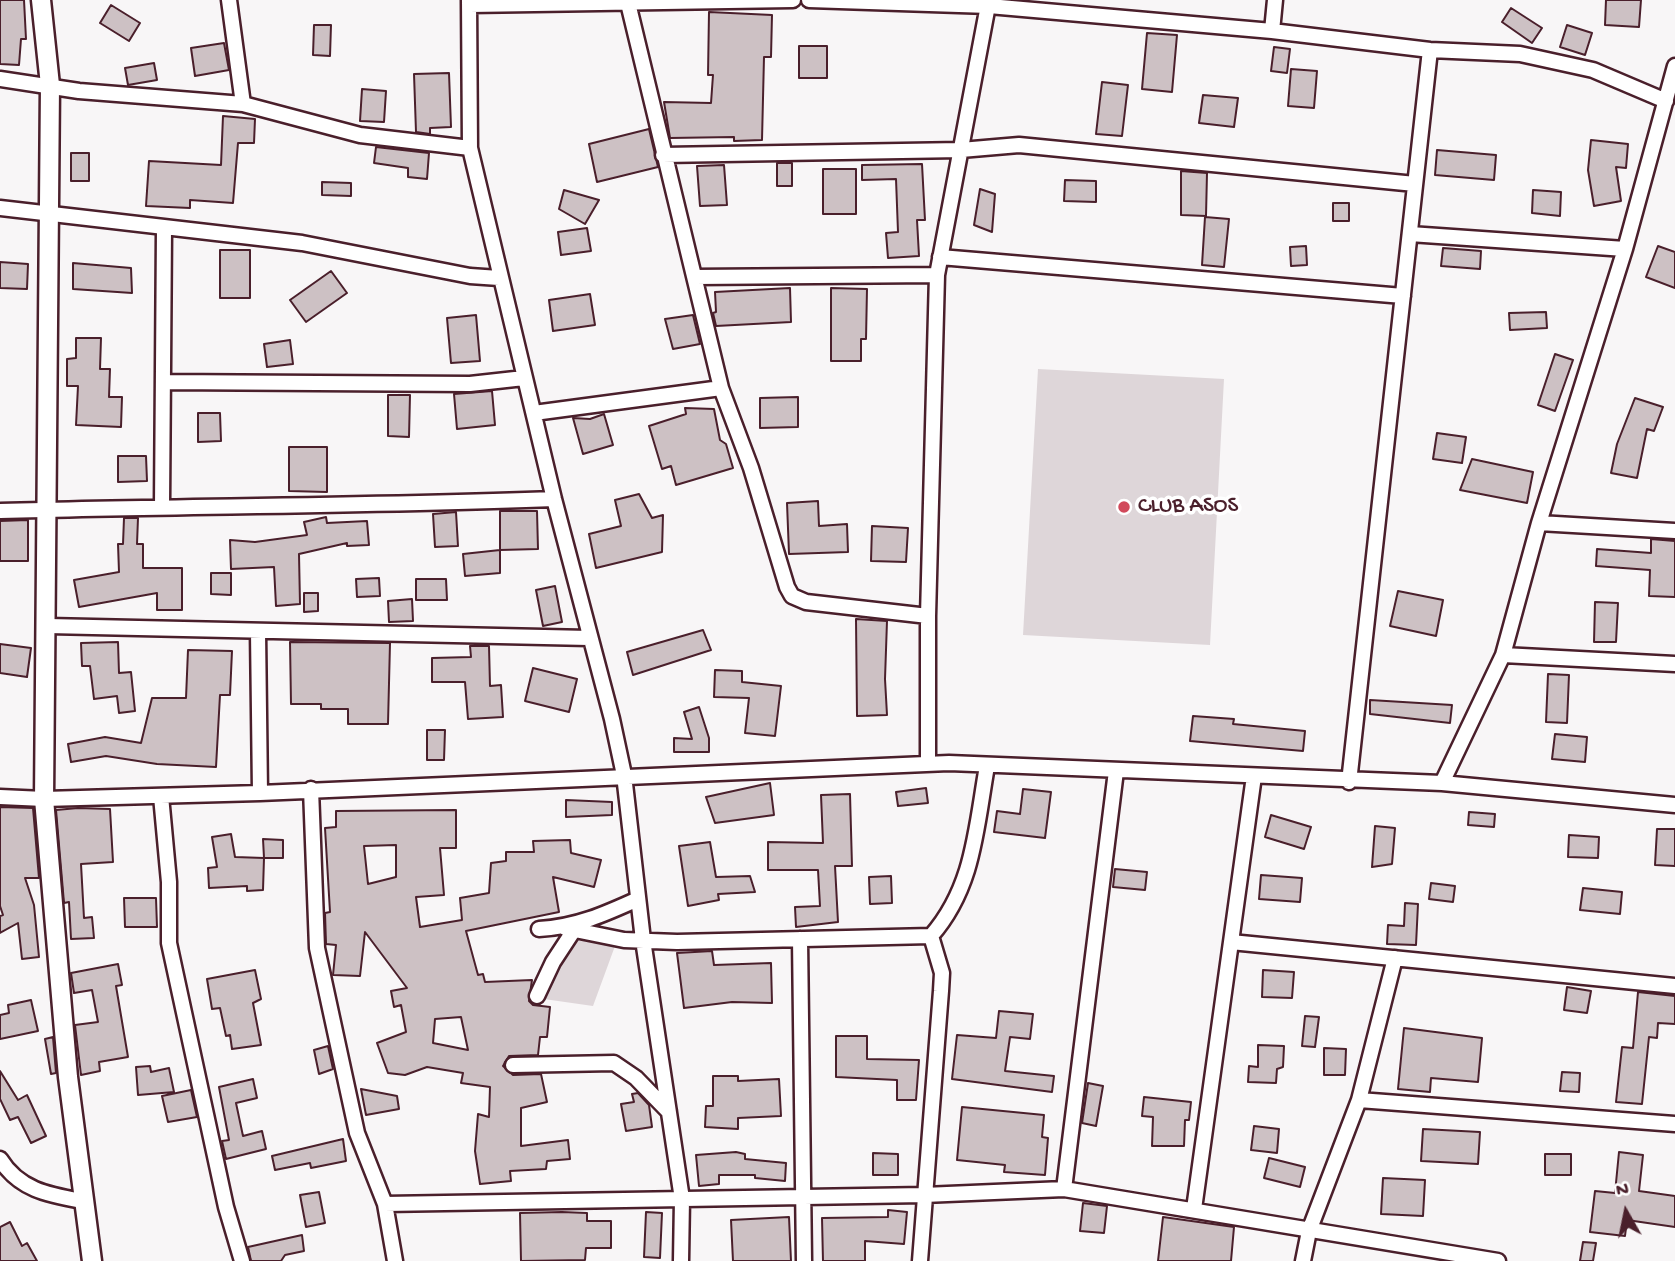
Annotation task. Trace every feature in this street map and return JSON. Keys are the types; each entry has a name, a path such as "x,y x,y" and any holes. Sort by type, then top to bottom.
{"street":[{"path":"41,0 50,85 45,509 48,626 44,799 82,1201 92,1261"},
{"path":"229,0 243,104"},
{"path":"681,1261 682,1199 643,940 624,775 499,278 470,148 470,3 793,0"},
{"path":"809,0 989,3 1272,31 1430,50 1520,54 1592,70 1666,101"},
{"path":"1272,31 1275,0"},
{"path":"628,3 721,388 751,468 780,569 792,596 806,602 928,616"},
{"path":"928,764 928,616 937,275 989,3"},
{"path":"1349,782 1430,50"},
{"path":"1442,783 1503,655 1539,523 1625,249 1675,66"},
{"path":"0,79 79,91 243,104 360,135 470,148"},
{"path":"663,155 961,150 1019,145 1416,184"},
{"path":"0,208 302,243 443,272 499,278"},
{"path":"162,506 164,229"},
{"path":"1410,233 1625,249"},
{"path":"940,257 1403,296"},
{"path":"695,277 937,275"},
{"path":"164,382 470,384 524,378"},
{"path":"534,413 721,388"},
{"path":"0,510 162,506 358,507 554,499"},
{"path":"1539,523 1675,531"},
{"path":"48,626 589,638"},
{"path":"258,632 260,793"},
{"path":"1503,655 1675,664"},
{"path":"0,797 44,799 260,793 624,775 928,764 1349,782 1442,783 1675,806"},
{"path":"539,929 570,929 624,940 677,942 931,936 948,916 960,895 971,854 987,766"},
{"path":"1064,1189 1116,771"},
{"path":"1194,1209 1254,776"},
{"path":"311,789 317,948 357,1133 384,1204 394,1261"},
{"path":"161,796 169,881 169,943 226,1207 242,1261"},
{"path":"537,996 570,929 638,900"},
{"path":"920,1261 942,973 931,936"},
{"path":"800,939 804,1261"},
{"path":"1231,942 1675,986"},
{"path":"1303,1261 1309,1231 1359,1100 1395,958"},
{"path":"513,1065 614,1063 636,1078 669,1112"},
{"path":"1359,1100 1675,1124"},
{"path":"0,1159 16,1179 33,1190 82,1201"},
{"path":"384,1204 924,1195 1064,1189 1498,1261"}],"shaded area":[{"name":"CLUB ASOS","path":"1038,369 1224,379 1210,645 1023,635"},
{"path":"569,930 615,946 593,1006 530,997"}],"building":[{"path":"0,0 24,0 26,39 21,39 19,65 0,64"},
{"path":"1606,0 1641,0 1639,27 1605,25"},
{"path":"111,5 140,23 129,41 100,23"},
{"path":"1511,8 1542,28 1532,43 1502,22"},
{"path":"709,12 772,15 771,57 764,57 762,140 734,141 734,137 670,138 664,102 711,103 713,75 708,75"},
{"path":"314,25 331,25 330,56 313,55"},
{"path":"1567,25 1592,33 1585,55 1560,47"},
{"path":"1147,33 1177,35 1172,92 1142,89"},
{"path":"224,43 229,70 195,76 191,48"},
{"path":"799,46 827,46 827,78 799,78"},
{"path":"1274,47 1290,49 1287,73 1271,71"},
{"path":"154,63 157,80 128,85 125,68"},
{"path":"1291,69 1317,71 1314,108 1288,106"},
{"path":"449,73 451,127 430,128 430,134 416,132 414,74"},
{"path":"1102,82 1128,85 1122,136 1096,134"},
{"path":"362,89 386,91 384,122 360,121"},
{"path":"1203,95 1238,98 1234,127 1199,123"},
{"path":"223,116 255,119 254,143 238,143 233,203 190,200 190,208 146,206 149,161 221,165"},
{"path":"649,129 658,167 597,182 589,144"},
{"path":"1591,140 1628,144 1626,168 1616,167 1621,201 1594,206 1588,170"},
{"path":"376,147 429,153 427,179 408,177 408,168 374,163"},
{"path":"1437,150 1496,155 1494,180 1435,175"},
{"path":"71,153 89,153 89,181 71,181"},
{"path":"777,163 792,163 792,186 777,186"},
{"path":"922,164 925,220 917,220 919,256 888,258 886,233 898,232 896,179 862,180 862,165"},
{"path":"724,165 727,205 700,206 697,166"},
{"path":"823,169 856,169 856,214 823,214"},
{"path":"1181,171 1207,173 1206,216 1181,215"},
{"path":"1065,180 1096,181 1096,202 1064,201"},
{"path":"322,182 351,183 351,196 322,195"},
{"path":"980,189 995,194 992,232 974,225"},
{"path":"564,190 599,200 585,224 559,209"},
{"path":"1533,190 1561,192 1560,216 1532,213"},
{"path":"1333,203 1349,203 1349,221 1333,221"},
{"path":"1205,217 1229,219 1224,267 1202,265"},
{"path":"587,228 591,251 561,255 558,232"},
{"path":"1306,246 1307,265 1291,266 1290,247"},
{"path":"1658,246 1675,252 1675,288 1646,277"},
{"path":"1443,248 1481,251 1480,269 1441,266"},
{"path":"220,250 250,250 250,298 220,298"},
{"path":"0,262 28,264 27,289 0,288"},
{"path":"73,263 131,268 132,293 73,289"},
{"path":"331,271 347,293 306,322 290,300"},
{"path":"790,288 791,322 716,326 713,313 716,312 715,292"},
{"path":"831,288 867,289 866,339 861,339 861,361 831,361"},
{"path":"590,294 595,325 553,331 549,300"},
{"path":"1546,312 1547,328 1510,330 1509,313"},
{"path":"476,315 480,361 451,363 447,318"},
{"path":"693,315 700,344 673,349 665,319"},
{"path":"76,338 101,338 100,369 110,369 109,397 122,397 121,427 76,425 78,386 67,386 67,359 76,358"},
{"path":"290,340 293,364 267,367 264,344"},
{"path":"1555,354 1573,360 1555,411 1538,405"},
{"path":"492,391 495,425 457,429 454,394"},
{"path":"388,395 410,395 409,437 388,436"},
{"path":"798,397 798,427 760,428 760,398"},
{"path":"1635,398 1663,407 1654,431 1647,429 1637,478 1611,473 1617,444"},
{"path":"685,408 714,409 720,440 726,444 733,468 676,485 671,466 662,469 649,426 686,414"},
{"path":"198,413 220,413 221,441 198,442"},
{"path":"604,414 613,445 583,454 573,418 590,419"},
{"path":"1437,433 1466,437 1462,463 1433,459"},
{"path":"289,447 327,447 327,492 289,491"},
{"path":"118,456 146,456 147,481 118,482"},
{"path":"1472,459 1533,472 1527,503 1460,490"},
{"path":"639,494 652,518 663,515 662,552 596,568 589,534 621,526 615,500"},
{"path":"818,501 819,526 847,524 848,552 789,554 787,503"},
{"path":"500,511 537,511 538,549 500,550"},
{"path":"456,512 458,546 435,547 433,514"},
{"path":"326,517 327,523 367,521 369,545 347,546 347,543 299,554 300,604 276,606 274,567 231,569 230,540 255,542 307,535 304,522"},
{"path":"124,518 138,518 137,544 143,544 143,568 182,568 182,610 157,610 157,593 79,607 74,580 119,572 118,544 123,544"},
{"path":"28,520 28,561 0,561 0,521"},
{"path":"872,526 908,528 906,562 871,561"},
{"path":"1651,539 1675,541 1675,597 1649,596 1650,570 1596,566 1597,549 1651,553"},
{"path":"500,550 500,573 465,576 463,554"},
{"path":"211,573 231,573 231,595 211,594"},
{"path":"379,578 380,596 357,597 356,579"},
{"path":"416,579 446,579 447,600 416,600"},
{"path":"555,586 562,622 543,626 536,590"},
{"path":"1398,591 1443,600 1436,636 1390,626"},
{"path":"304,593 318,593 318,611 304,612"},
{"path":"412,599 413,621 389,622 388,601"},
{"path":"1595,602 1618,603 1616,642 1594,642"},
{"path":"856,619 887,621 887,715 857,716"},
{"path":"703,630 711,650 633,675 627,652"},
{"path":"118,642 119,673 131,672 135,711 119,713 117,696 94,699 90,666 82,666 81,643"},
{"path":"290,642 390,643 388,724 348,724 348,709 321,709 321,704 291,704"},
{"path":"0,644 31,648 27,677 0,673"},
{"path":"470,646 489,646 490,686 501,685 503,717 468,719 465,682 432,682 432,658 471,657"},
{"path":"188,650 232,651 230,695 220,695 216,767 157,764 106,756 71,762 68,744 105,737 141,743 152,698 186,698"},
{"path":"533,668 577,679 569,712 525,701"},
{"path":"715,670 742,671 742,682 781,686 775,736 745,733 749,698 714,697"},
{"path":"1548,674 1569,675 1567,723 1546,722"},
{"path":"1370,700 1452,705 1450,723 1370,714"},
{"path":"699,707 709,738 709,752 674,752 674,738 692,739 684,712"},
{"path":"1193,716 1234,719 1233,724 1305,731 1303,751 1190,741"},
{"path":"427,730 445,730 444,760 427,760"},
{"path":"1555,734 1587,737 1585,762 1552,759"},
{"path":"770,783 774,815 715,823 706,797"},
{"path":"926,788 928,803 898,806 896,792"},
{"path":"1023,789 1051,792 1045,838 994,832 997,811 1020,814"},
{"path":"850,794 852,866 835,866 838,922 796,927 795,907 820,906 818,870 768,870 768,842 823,843 821,795"},
{"path":"566,800 612,802 612,815 566,817"},
{"path":"0,807 33,808 39,878 25,878 34,905 39,957 22,959 18,923 0,933 0,916 3,915 0,906"},
{"path":"110,809 113,862 81,864 84,918 92,917 94,938 71,939 69,902 64,903 56,810"},
{"path":"456,810 456,848 440,848 444,895 416,897 420,927 462,920 460,898 489,893 491,863 506,861 506,852 534,852 533,841 570,840 571,853 601,860 594,887 553,877 559,912 466,931 478,975 483,974 485,982 532,980 529,1001 533,1005 550,1007 547,1037 540,1037 538,1055 509,1056 503,1066 513,1075 541,1074 547,1102 521,1108 521,1146 568,1140 570,1159 547,1161 546,1169 510,1171 511,1181 480,1184 475,1151 478,1114 489,1117 490,1087 461,1083 463,1073 427,1067 405,1075 388,1073 377,1043 406,1032 401,1005 394,1007 391,991 407,988 365,932 360,976 333,975 336,945 326,944 325,913 330,912 325,828 336,827 336,811","holes":["396,845 396,877 368,884 364,846","461,1017 468,1050 433,1043 435,1019"]},
{"path":"1469,812 1495,814 1494,827 1468,825"},
{"path":"1271,815 1311,827 1304,849 1265,837"},
{"path":"1375,826 1395,828 1392,864 1372,867"},
{"path":"1657,829 1675,829 1675,866 1655,865"},
{"path":"231,834 235,857 264,858 263,890 247,891 247,886 209,888 208,868 217,867 212,837"},
{"path":"1569,835 1599,837 1598,858 1568,857"},
{"path":"263,839 283,840 283,858 264,858"},
{"path":"710,842 716,877 750,876 755,892 718,894 719,900 688,906 679,846"},
{"path":"1115,869 1147,872 1145,890 1113,887"},
{"path":"1261,875 1302,878 1300,902 1259,899"},
{"path":"891,876 892,903 870,904 869,877"},
{"path":"1431,883 1455,886 1453,902 1429,899"},
{"path":"1583,888 1622,892 1620,914 1580,910"},
{"path":"124,898 156,898 157,927 125,927"},
{"path":"1405,903 1418,904 1416,945 1387,944 1388,925 1404,926"},
{"path":"712,951 714,965 771,963 772,1003 732,1002 684,1008 677,953"},
{"path":"118,964 122,985 116,986 128,1057 99,1062 100,1071 81,1075 75,1025 98,1022 92,990 74,993 71,973"},
{"path":"255,970 261,999 253,1003 261,1045 232,1049 230,1035 226,1036 220,1008 212,1009 207,979"},
{"path":"1263,970 1294,972 1292,998 1262,997"},
{"path":"1567,987 1591,991 1587,1013 1564,1010"},
{"path":"1638,992 1675,996 1675,1024 1658,1023 1657,1038 1649,1037 1642,1104 1616,1102 1622,1047 1633,1048"},
{"path":"31,1000 38,1031 0,1039 0,1015 9,1013 8,1005"},
{"path":"999,1011 1033,1014 1030,1039 1010,1037 1005,1071 1054,1076 1052,1092 952,1079 957,1035 996,1038"},
{"path":"1305,1016 1319,1017 1315,1047 1302,1046"},
{"path":"1404,1028 1482,1038 1478,1082 1431,1078 1430,1092 1398,1089"},
{"path":"836,1036 867,1036 867,1059 919,1060 916,1100 897,1100 897,1080 836,1077"},
{"path":"53,1037 56,1073 51,1074 45,1039"},
{"path":"1258,1045 1284,1046 1283,1067 1277,1069 1276,1083 1248,1082 1249,1066 1258,1067"},
{"path":"328,1046 333,1069 319,1074 314,1050"},
{"path":"1324,1048 1346,1049 1345,1075 1324,1075"},
{"path":"150,1066 151,1072 169,1068 174,1092 138,1095 136,1067"},
{"path":"0,1071 18,1100 27,1095 46,1136 31,1143 18,1117 10,1120 0,1099"},
{"path":"1562,1072 1580,1073 1579,1092 1560,1091"},
{"path":"713,1076 738,1076 738,1081 779,1079 781,1116 738,1118 738,1129 705,1127 706,1106 713,1106"},
{"path":"253,1079 257,1098 236,1103 243,1136 262,1131 266,1149 226,1159 222,1141 229,1140 219,1087"},
{"path":"1088,1083 1103,1086 1096,1126 1082,1123"},
{"path":"361,1089 397,1096 399,1109 366,1115"},
{"path":"191,1090 197,1117 168,1122 162,1096"},
{"path":"638,1093 649,1105 652,1127 626,1131 621,1104 634,1102 632,1094"},
{"path":"1144,1097 1191,1102 1189,1120 1185,1120 1184,1146 1152,1146 1153,1117 1142,1116"},
{"path":"962,1107 1044,1115 1042,1137 1048,1138 1045,1175 1004,1172 1005,1165 957,1160"},
{"path":"1254,1126 1279,1129 1277,1153 1251,1150"},
{"path":"1423,1129 1480,1132 1478,1164 1421,1161"},
{"path":"343,1139 346,1161 311,1168 310,1163 275,1170 272,1156"},
{"path":"736,1152 745,1154 745,1159 786,1163 785,1181 755,1178 755,1175 719,1175 719,1184 699,1186 696,1155"},
{"path":"1619,1152 1643,1155 1639,1191 1675,1196 1675,1227 1627,1220 1625,1236 1590,1232 1595,1191 1615,1193"},
{"path":"873,1153 898,1154 898,1175 873,1175"},
{"path":"1545,1154 1571,1154 1571,1175 1545,1175"},
{"path":"1269,1158 1305,1167 1300,1187 1264,1178"},
{"path":"1383,1178 1425,1180 1423,1216 1381,1214"},
{"path":"319,1192 325,1223 306,1227 300,1195"},
{"path":"1083,1203 1107,1206 1104,1233 1080,1231"},
{"path":"888,1210 907,1212 904,1244 865,1241 865,1261 823,1261 822,1218 888,1217"},
{"path":"646,1212 662,1213 660,1258 644,1257"},
{"path":"520,1213 587,1213 587,1221 611,1221 611,1248 586,1248 585,1260 521,1261"},
{"path":"789,1217 791,1261 733,1261 731,1220"},
{"path":"1163,1217 1234,1227 1231,1261 1158,1261"},
{"path":"10,1222 22,1246 27,1243 37,1261 0,1261 0,1227"},
{"path":"302,1235 304,1251 285,1255 281,1261 251,1261 248,1247"},
{"path":"1583,1242 1596,1243 1593,1261 1580,1261"}],"place":[{"name":"CLUB ASOS","path":"1124,507"}]}
